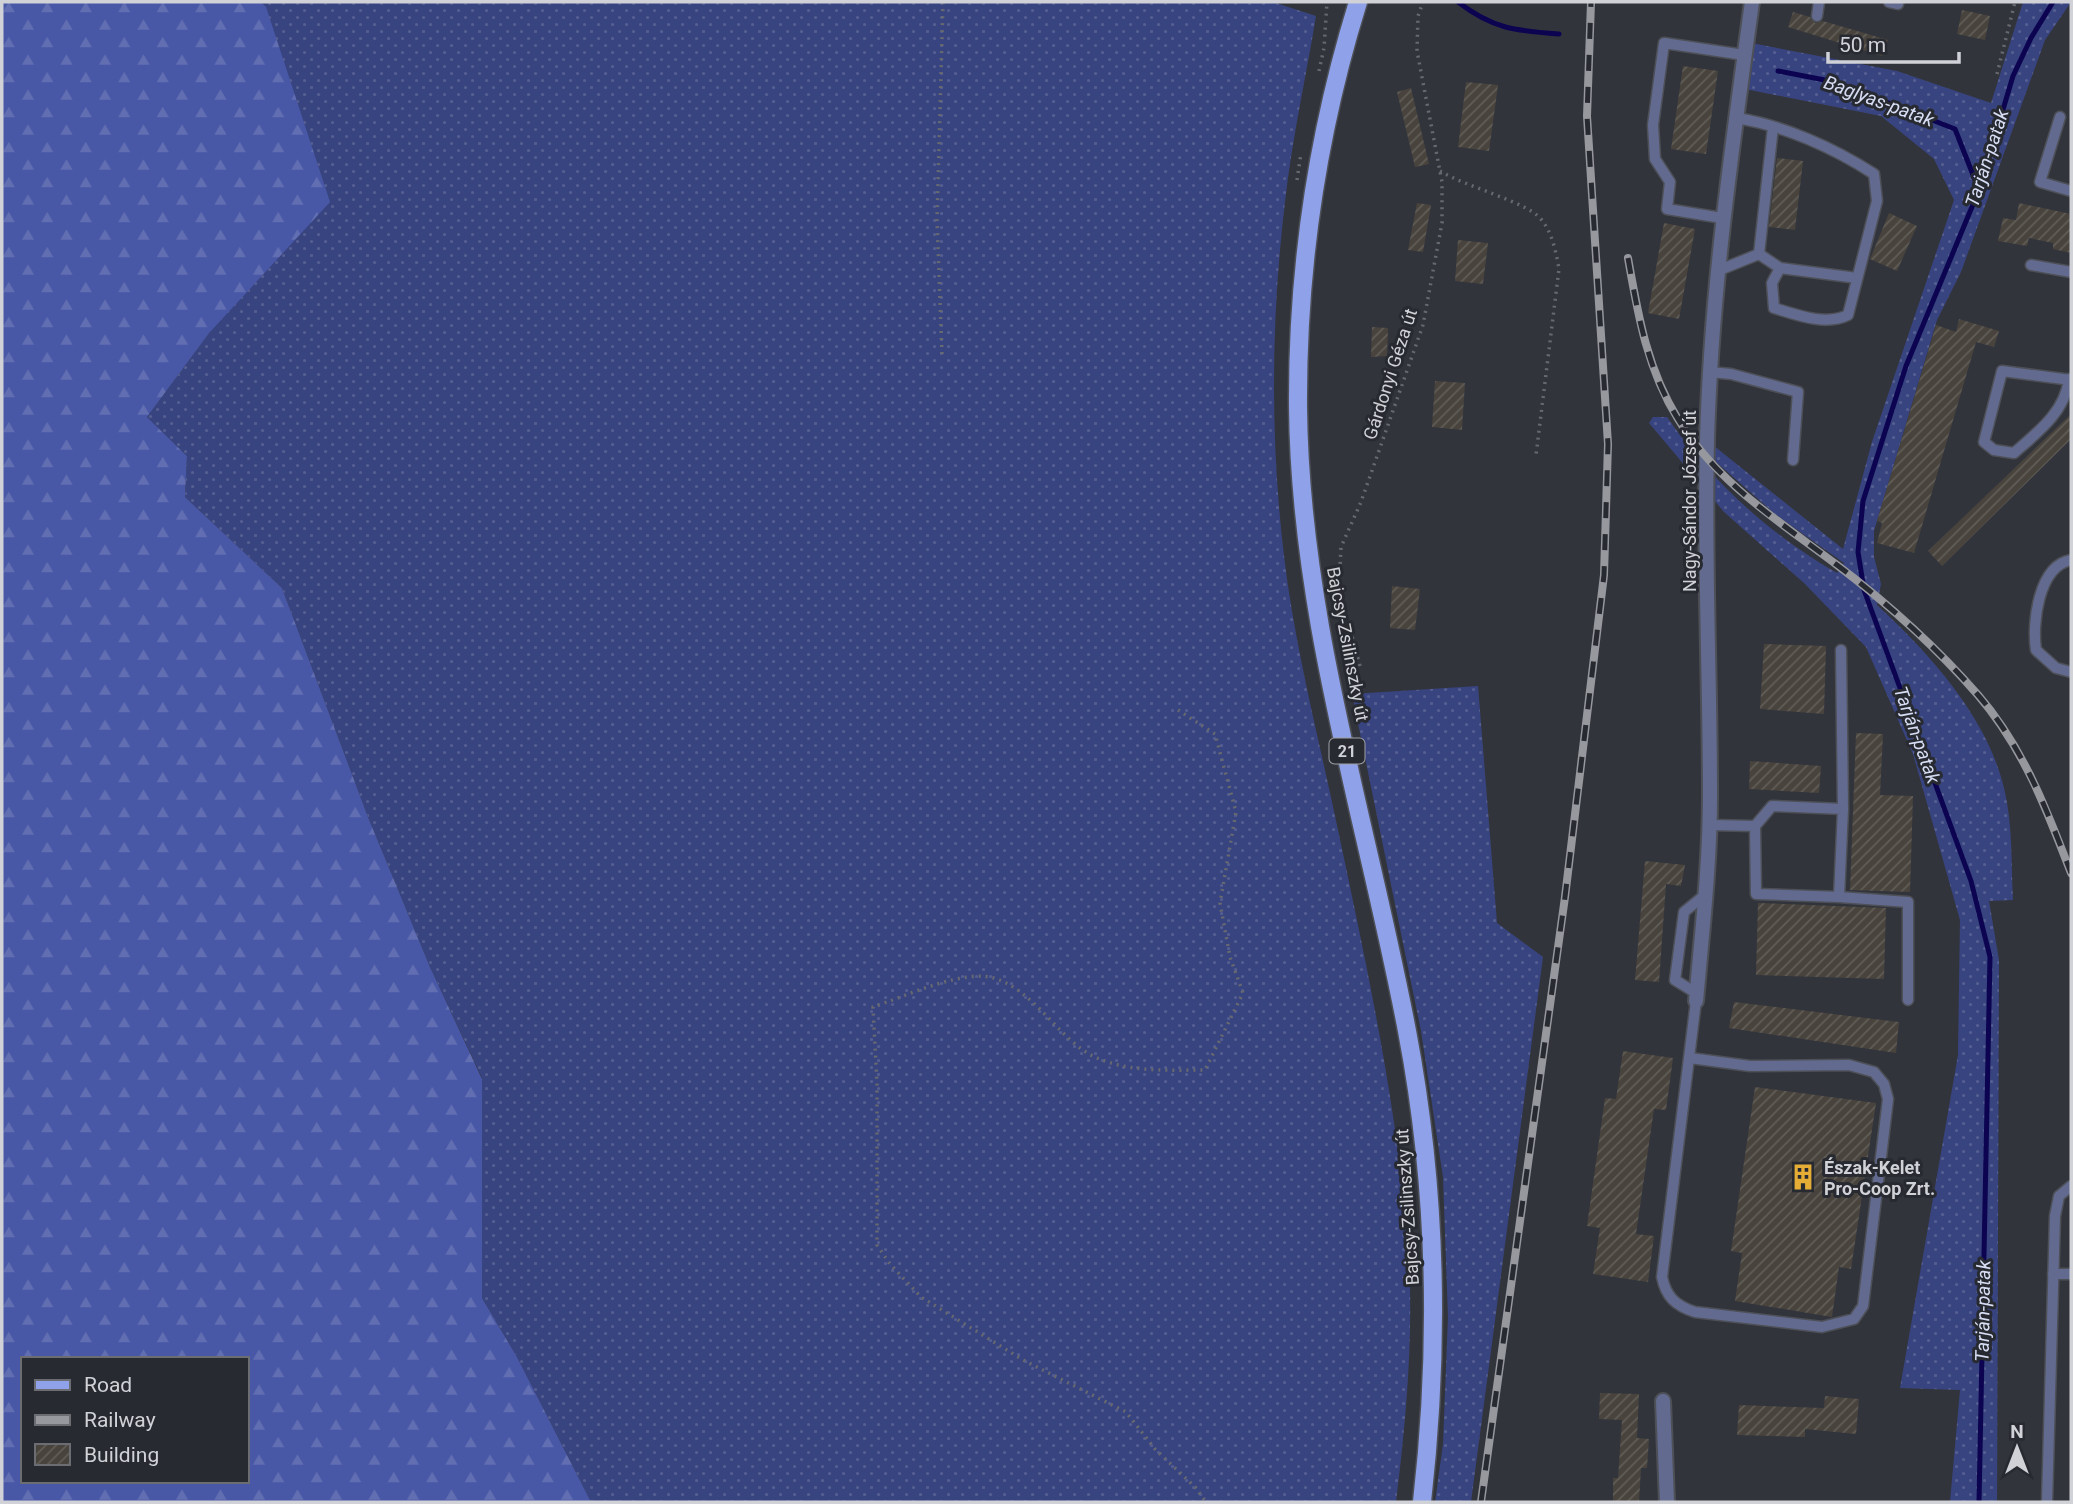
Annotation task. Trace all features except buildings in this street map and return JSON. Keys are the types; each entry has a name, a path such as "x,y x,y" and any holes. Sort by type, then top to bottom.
{"main road":[{"name":"Bajcsy-Zsilinszky út","path":"1358,2 1333,90 1313,192 1302,284 1298,410 1305,511 1318,612 1408,1035 1428,1169 1434,1251 1433,1387 1422,1502"}],"street":[{"name":"Nagy-Sándor József út","path":"1696,997 1707,893 1709,825 1706,459 1709,372 1722,218 1752,2"},
{"path":"1663,1401 1667,1502"}],"lane":[{"path":"1818,16 1819,2"},
{"path":"1722,218 1667,209 1670,182 1655,159 1653,125 1660,62 1664,43 1744,55"},
{"path":"2060,117 2040,182 2071,191"},
{"path":"1736,118 1773,127 1847,156 1874,174 1877,201 1848,315 1839,320 1804,317 1774,308 1772,283 1780,268"},
{"path":"1759,254 1773,127"},
{"path":"1759,254 1780,268 1857,278"},
{"path":"1717,271 1759,254"},
{"path":"2031,265 2071,272"},
{"path":"2002,371 2070,379 2067,396 2061,407 2014,453 1994,450 1984,442 2002,371"},
{"path":"1709,372 1731,374 1798,392 1793,460"},
{"path":"2071,560 2062,562 2051,573 2042,593 2034,624 2036,650 2056,668 2071,672"},
{"path":"1839,897 1843,809 1841,650"},
{"path":"1843,809 1772,806 1755,826 1756,894 1908,902 1908,1000"},
{"path":"1709,825 1755,826"},
{"path":"1690,1058 1750,1066 1849,1065 1874,1072 1884,1084 1888,1099 1863,1306 1854,1319 1822,1327 1695,1312 1678,1307 1664,1289 1662,1277 1696,997 1675,980 1684,912 1707,893"},
{"path":"2047,1502 2057,1202 2062,1192 2071,1186"},
{"path":"2053,1273 2071,1274"}],"path":[{"path":"942,354 937,220 943,2"},
{"name":"Gárdonyi Géza út","path":"1360,666 1339,588 1338,563 1341,547 1365,490 1423,325 1443,223 1440,171 1417,51 1418,16 1423,2"},
{"path":"1997,74 2015,2"},
{"path":"1440,171 1483,192 1531,210 1541,218 1555,248 1559,269 1536,455"},
{"path":"1178,710 1215,734 1236,812 1220,903 1230,957 1243,993 1218,1048 1205,1070 1126,1068 1088,1053 1034,1003 996,978 946,980 873,1007 877,1084 877,1245 890,1264 921,1297 1023,1360 1126,1412 1155,1449 1195,1486 1206,1502"}],"shaded area":[{"path":"261,2 1273,2 1316,16 1291,155 1280,246 1274,379 1276,468 1294,625 1369,979 1402,1180 1409,1265 1410,1333 1396,1502 591,1502 517,1357 482,1298 482,1078 430,967 368,817 282,588 185,497 187,456 147,417 210,332 266,8"},
{"path":"2023,2 2071,2 2045,40 1961,272 1937,320 1874,531 1874,557 1881,584 1877,605 1917,644 1954,688 1970,712 1996,762 2007,802 2010,830 2013,900 1989,901 1999,960 1997,1502 1950,1502 1960,1390 1900,1388 1958,1055 1960,920 1913,754 1866,647 1804,583 1724,512 1649,423 1653,417 1667,417 1703,463 1743,504 1788,541 1837,573 1844,563 1775,514 1715,461 1714,446 1843,549 1872,442 1954,200 1934,159 1881,116 1740,88 1746,42 1897,71 1991,103"},
{"path":"1478,686 1497,923 1543,957 1471,1502 1435,1502 1443,1444 1448,1317 1443,1177 1421,1031 1352,694"}],"green space":[{"path":"2,2 261,2 266,7 330,202 210,332 147,417 187,456 185,497 282,588 368,817 430,967 482,1079 482,1298 517,1357 591,1502 2,1502"}],"waterway":[{"path":"1458,2 1482,18 1506,27 1559,34"},
{"name":"Tarján-patak","path":"1979,1502 1990,957 1971,881 1864,590 1858,552 1863,501 1906,366 1979,190 2013,76 2031,38 2053,2"},
{"name":"Baglyas-patak","path":"1778,71 1835,82 1955,129 1979,190"}],"railway":[{"path":"1481,1502 1565,897 1604,575 1608,444 1587,116 1591,2"},
{"path":"1628,258 1651,361 1667,400 1694,442 1711,463 1750,499 1893,610 1929,643 1978,695 2021,758 2043,803 2071,873"}],"place":[{"name":"Észak-Kelet Pro-Coop Zrt.","path":"1803,1177"}]}
